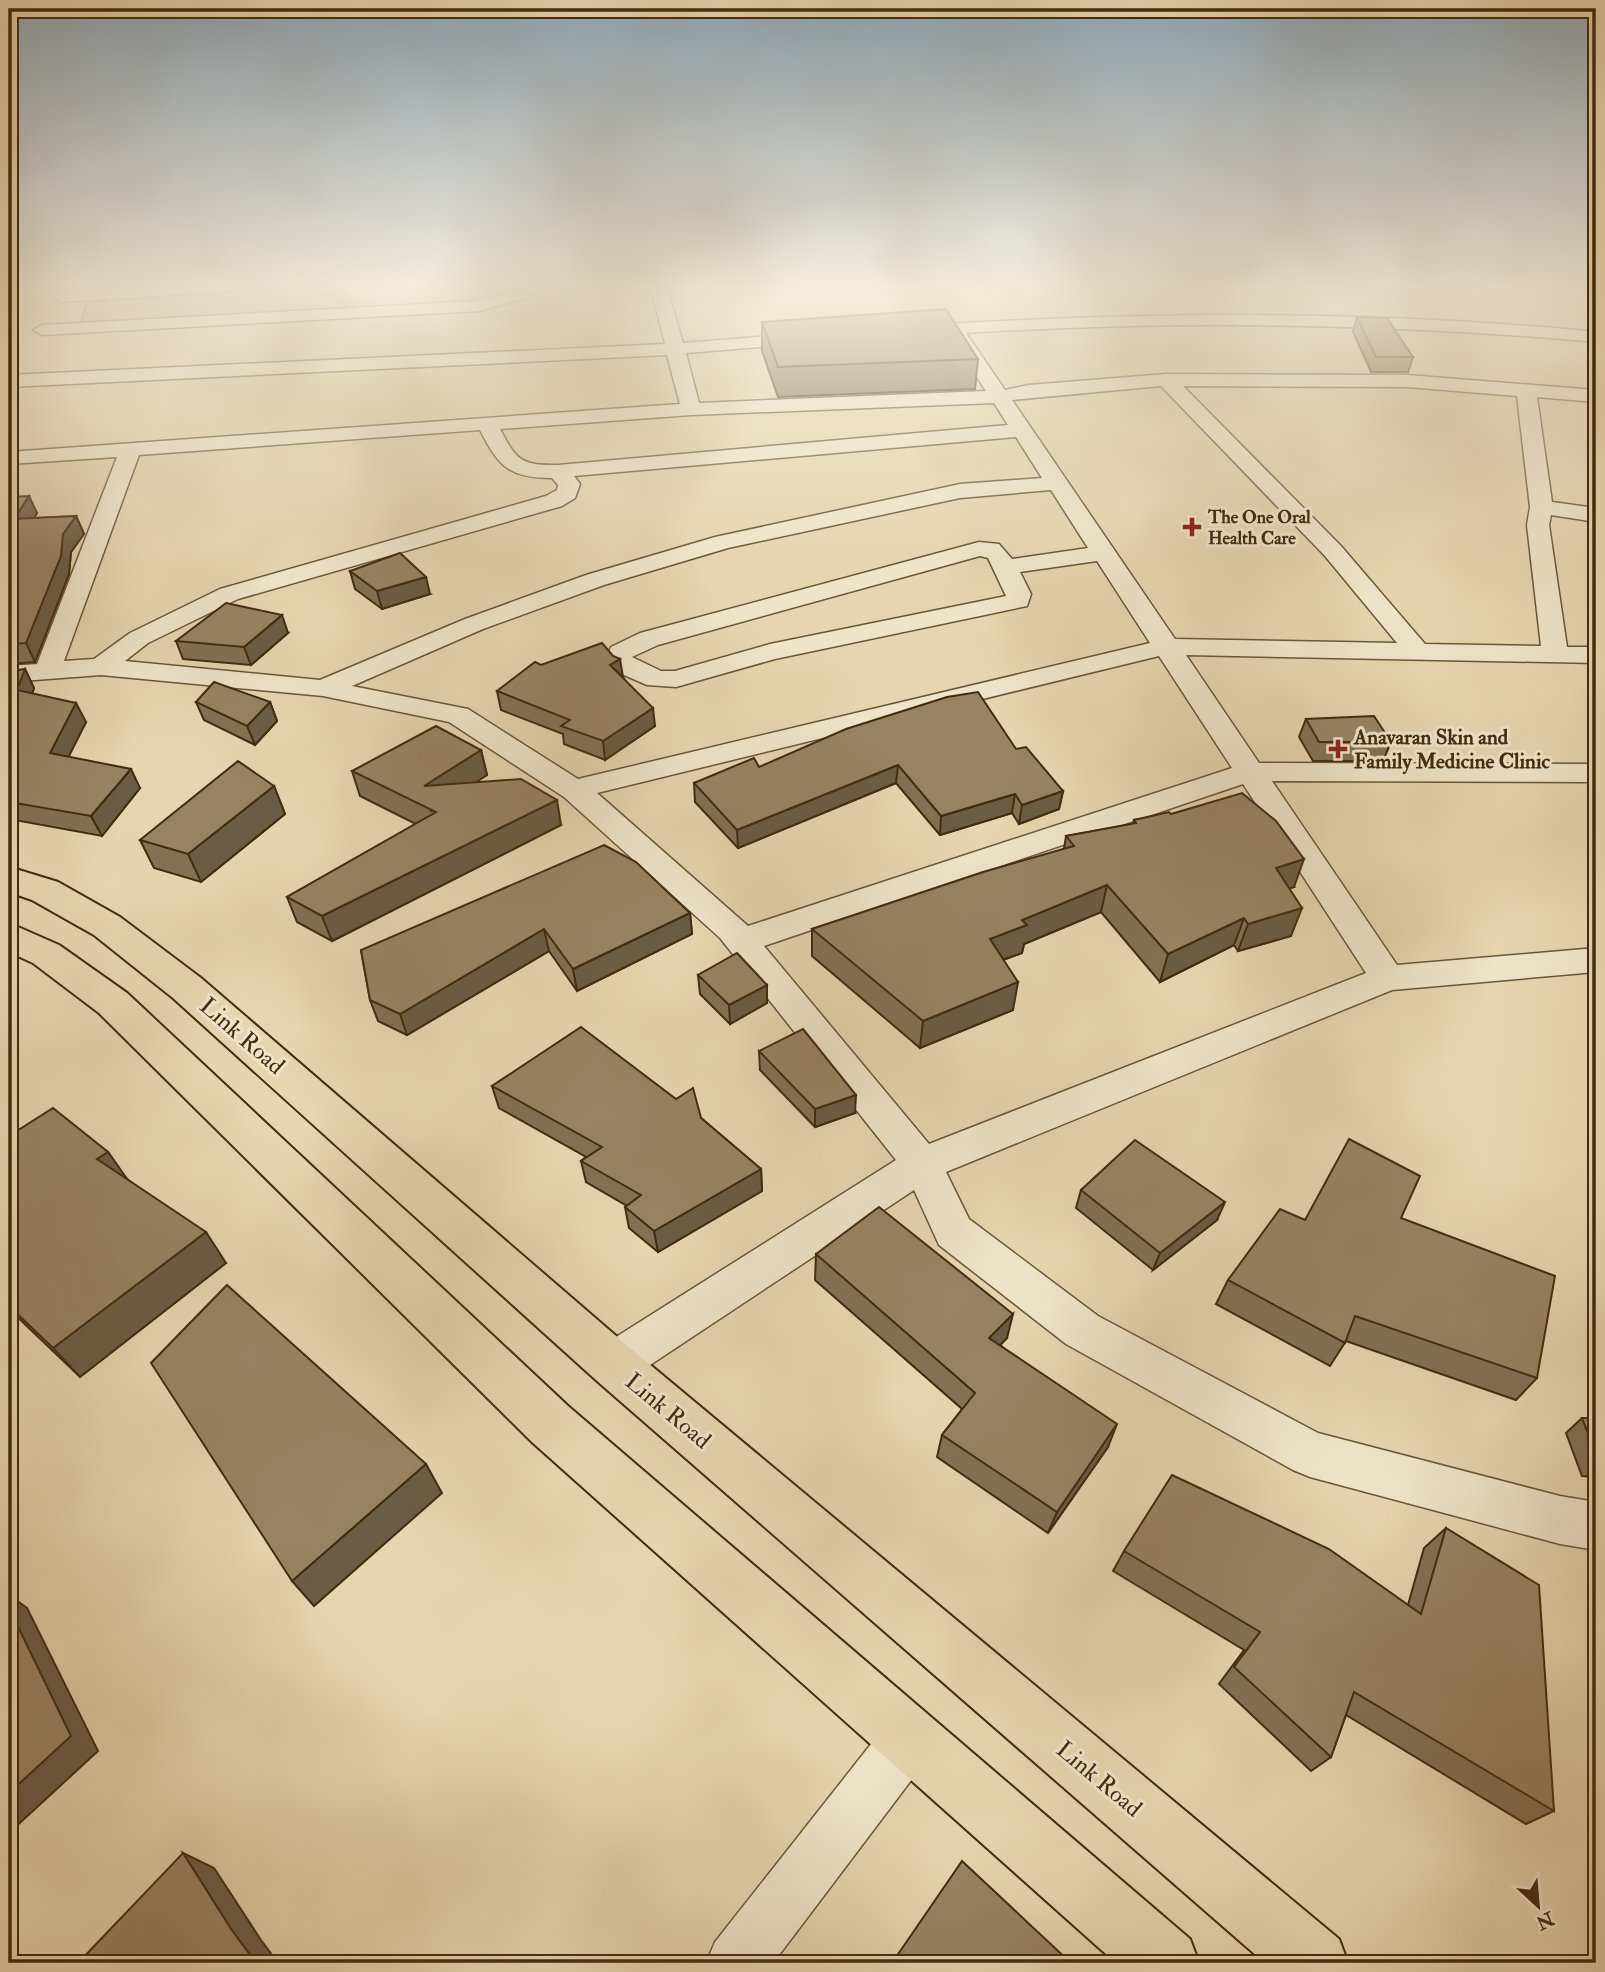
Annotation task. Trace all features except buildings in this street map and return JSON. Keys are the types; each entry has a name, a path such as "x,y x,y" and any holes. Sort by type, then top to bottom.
{"main road":[{"name":"Link Road","path":"9,879 45,891 107,926 187,988 613,1364 1315,1963"},
{"path":"9,936 46,954 113,1003 550,1424 1166,1963"}],"street":[{"path":"10,383 146,376"},
{"path":"681,376 691,409"},
{"path":"985,376 1388,978"},
{"path":"1166,380 1332,551 1418,652"},
{"path":"9,458 691,409 999,397 1029,391 1166,380 1406,381 1596,396"},
{"path":"1526,390 1541,507 1538,525 1555,654"},
{"path":"486,424 507,461 529,472 1022,430"},
{"path":"47,673 130,450"},
{"path":"101,667 139,638 229,594 554,501 567,493 569,484 558,471"},
{"path":"323,688 498,615 595,580 723,542 960,491 1057,483"},
{"path":"1541,507 1596,515"},
{"path":"979,549 995,551 1003,567 1019,594 1018,601 1014,603 770,652 676,679 657,679 626,666 619,658 625,650 649,639 979,549"},
{"path":"1003,567 1104,553"},
{"path":"575,790 606,780 1166,647 1596,655"},
{"path":"9,674 47,673 72,667 101,667 323,688 458,715 575,790 732,930 922,1164 954,1232 1083,1331 1310,1454 1560,1520 1596,1526"},
{"path":"741,941 1250,772 1596,773"},
{"path":"613,1364 922,1164 1388,978 1596,960"},
{"path":"736,1963 909,1739"}],"place":[{"name":"The One Oral Health Care","path":"1192,527"},
{"name":"Anavaran Skin and Family Medicine Clinic","path":"1338,749"}]}
